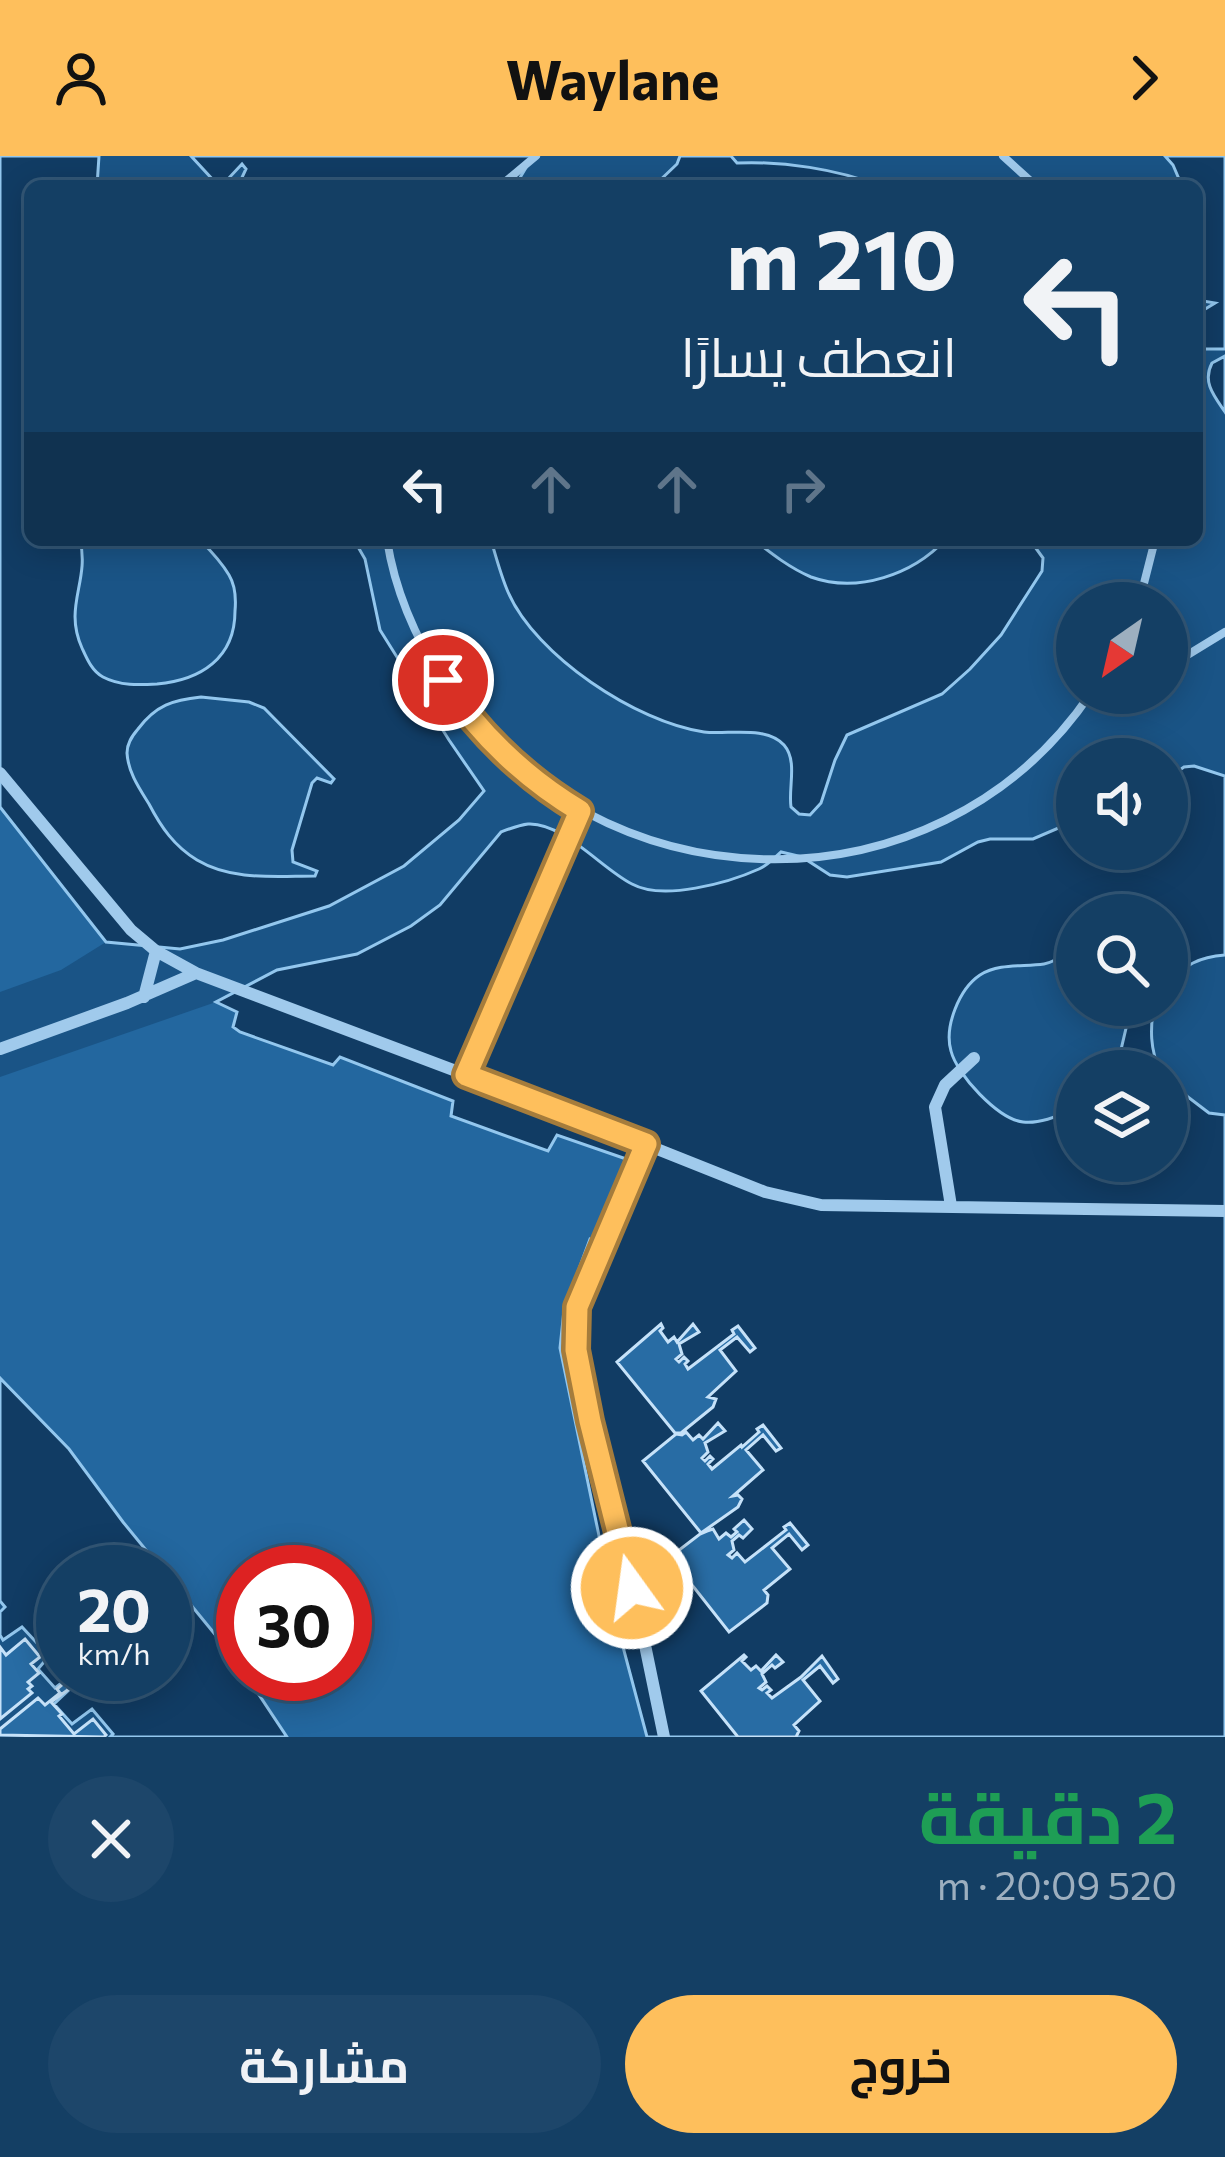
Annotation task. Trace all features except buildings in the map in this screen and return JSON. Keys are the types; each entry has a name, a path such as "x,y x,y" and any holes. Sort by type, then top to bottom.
{"street":[{"path":"0,773 130,930 196,973 792,1200 821,1205 1225,1211"},
{"path":"143,997 156,951"},
{"path":"0,1049 196,973"},
{"path":"951,1206 935,1107 945,1084 971,1060"},
{"path":"646,1144 577,1307 576,1350 664,1737"}],"lane":[{"path":"507,180 536,156"},
{"path":"1003,156 1029,180"},
{"path":"388,546 392,571 422,646 466,714 523,772 580,811 636,836 694,853 755,860 816,858 876,847 934,826 987,796 1035,759 1078,714"},
{"path":"1144,582 1153,546"},
{"path":"1188,655 1225,632"},
{"path":"466,1075 580,811"}],"shaded area":[{"path":"0,156 99,156 97,180 24,180 24,546 81,546 75,619 90,664 116,682 136,685 188,678 213,664 229,642 235,602 231,579 205,546 357,546 365,559 380,630 484,791 459,820 404,866 329,906 180,949 106,942 0,807","holes":["201,697 264,708 334,779 331,783 317,778 312,783 292,850 293,862 317,871 315,876 239,874 197,860 163,828 132,773 129,743 158,709"]},
{"path":"191,156 533,156 519,180 241,180 246,169 242,164 228,179 213,180"},
{"path":"680,156 731,156 737,163 810,167 861,180 660,180"},
{"path":"1165,156 1225,156 1225,349 1203,349 1203,310 1215,303 1203,301 1203,180 1179,180"},
{"path":"1225,356 1225,412 1208,376 1212,363"},
{"path":"493,546 762,546 811,577 847,583 884,578 917,563 938,546 1034,546 1043,558 1042,571 1001,635 970,669 942,694 847,735 821,803 810,815 791,807 792,767 784,745 757,733 704,732 677,726 619,700 564,662 541,639 505,586"},
{"path":"1188,767 1225,776 1225,955 1188,966 1188,894 1056,894 1056,959 995,969 972,981 955,1009 949,1041 970,1083 1002,1113 1023,1122 1056,1116 1056,1182 1188,1182 1188,1097 1209,1113 1225,1115 1225,1737 647,1737 619,1632 560,1348 564,1310 590,1239 602,1242 632,1161 557,1135 548,1151 451,1116 453,1101 340,1057 333,1065 240,1032 233,1027 237,1012 216,1002 277,970 357,954 411,926 440,905 501,832 528,824 555,830 632,884 661,891 730,880 762,867 781,852 802,857 830,875 847,877 941,862 978,842 1033,839 1056,829 1056,870 1188,870"},
{"path":"0,807 106,942 61,970 0,992"},
{"path":"216,1002 238,1012 240,1032 333,1065 340,1056 454,1101 452,1116 547,1150 557,1135 632,1161 602,1242 589,1240 560,1348 619,1632 647,1737 287,1737 263,1701 372,1701 372,1545 216,1545 216,1636 192,1605 192,1545 143,1545 69,1449 0,1378 0,1077"},
{"path":"1127,1026 1152,1026 1153,1050 1121,1050"},
{"path":"0,1378 69,1449 142,1545 36,1545 36,1642 22,1627 3,1640 0,1612 5,1607 0,1601"},
{"path":"192,1606 216,1635 216,1701 263,1701 287,1737 110,1737 113,1734 92,1709 72,1724 54,1704 192,1701"}],"route":[{"path":"443,680 466,714 523,772 580,811 466,1075 646,1144 577,1307 576,1350 632,1588"}]}
